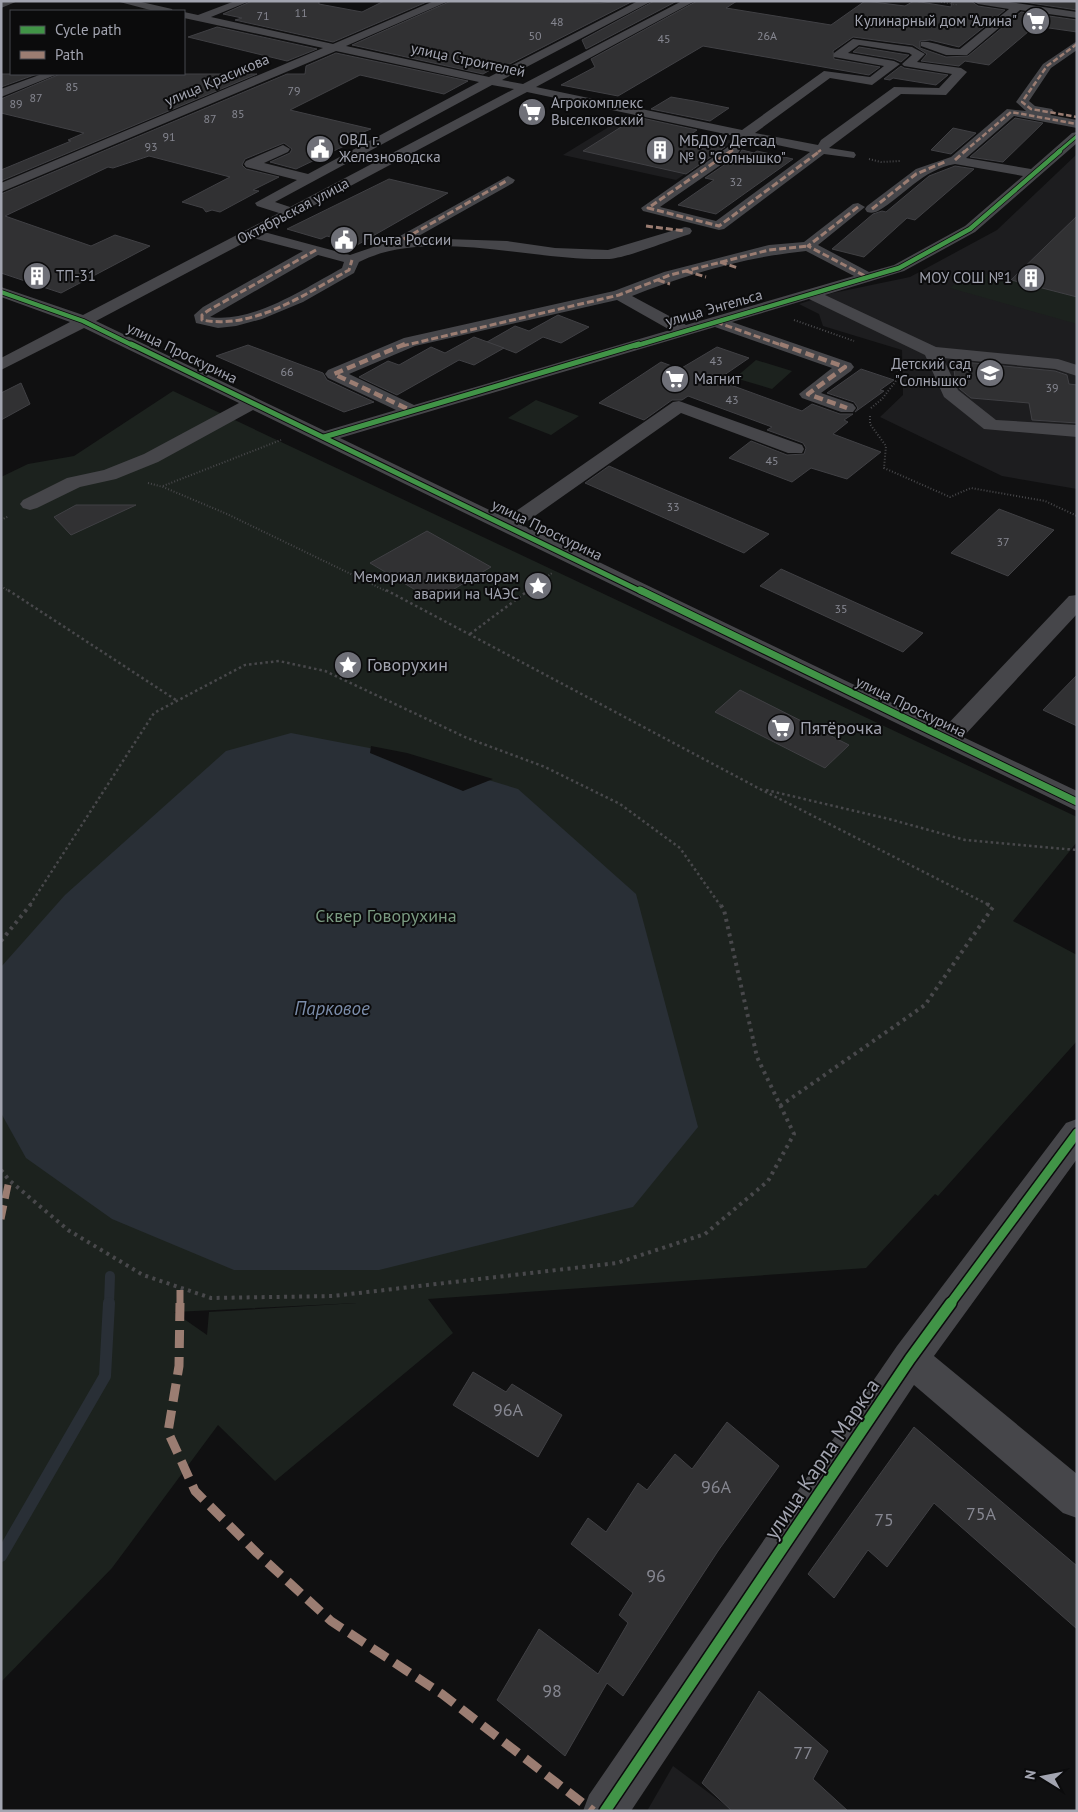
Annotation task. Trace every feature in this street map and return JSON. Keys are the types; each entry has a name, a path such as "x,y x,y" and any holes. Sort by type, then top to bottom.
{"street":[{"path":"1,5 13,1"},
{"path":"121,1 163,10"},
{"path":"185,24 245,1"},
{"name":"улица Красикова","path":"1,188 444,1"},
{"path":"292,212 262,204 490,81 647,1"},
{"name":"Октябрьская улица","path":"1,365 690,1"},
{"path":"979,13 984,2 1077,15"},
{"path":"920,41 937,50 964,53 1017,7"},
{"name":"улица Строителей","path":"185,14 525,89 849,155"},
{"path":"745,134 828,74 872,82 898,90 942,92 961,72 838,55 857,41 912,50 919,54 908,64"},
{"path":"1077,44 1047,66 1022,102 1031,109 1077,117"},
{"path":"872,82 894,64"},
{"path":"1,93 49,75"},
{"path":"733,150 648,208 719,226 898,90"},
{"path":"413,411 334,374 410,342 619,294 664,282 686,271 720,262 808,246 916,174 951,161 1011,112 1077,124"},
{"name":"улица Энгельса","path":"324,437 898,268 970,229 1077,136"},
{"path":"282,149 251,164 310,179"},
{"path":"951,161 1034,174"},
{"path":"252,233 352,260 396,241 501,181"},
{"path":"396,241 498,246 609,255 685,231 646,226"},
{"path":"808,246 867,277"},
{"path":"316,250 209,310 202,316 202,320 221,325 273,310 349,270 352,260"},
{"path":"720,262 738,268"},
{"path":"686,271 706,277"},
{"name":"улица Проскурина","path":"1,292 83,321 1077,802"},
{"path":"619,294 684,331"},
{"path":"811,294 932,352 1058,364 1077,371"},
{"path":"716,322 845,367 808,394 847,408"},
{"path":"932,352 950,393 991,425 1077,431"},
{"path":"30,504 74,482 109,475 151,458 253,403"},
{"path":"508,526 679,406 796,449"},
{"path":"947,739 1077,601"},
{"name":"улица Карла Маркса","path":"605,1811 910,1359 1073,1145"},
{"path":"910,1359 1077,1499"}],"path":[{"path":"935,1 947,3"},
{"path":"849,155 881,162 901,161"},
{"path":"763,308 861,343"},
{"path":"895,354 899,377 882,399 870,410 870,424 886,446 884,468 950,497 971,488 1045,501 1077,516"},
{"path":"284,439 163,487 227,514 410,602 760,789 993,907 925,1005 780,1106"},
{"path":"470,634 559,568"},
{"path":"1,586 176,700"},
{"path":"1,941 40,894 154,713 245,665 279,660 325,672 467,738 545,767 620,804 680,848 724,910 757,1057 794,1134 768,1181 705,1234 617,1263 333,1296 211,1298 143,1275 68,1230 9,1180 1,1170"},
{"path":"760,789 889,819 964,840 1077,850"}],"shaded area":[{"path":"625,117 734,141 676,180 563,155"},
{"name":"Детский сад \"Солнышко\"","path":"1077,154 1077,489 1002,476 880,417 903,395 902,350 823,326 819,314 799,304 833,293 910,277 997,230"},
{"path":"673,1766 733,1811 647,1811"}],"green space":[{"path":"970,270 1077,297 1077,324 950,288"},
{"path":"756,360 792,371 772,389 735,378"},
{"name":"Сквер Говорухина","path":"173,391 1077,817 1077,842 1013,921 1077,955 1077,1041 938,1196 935,1194 866,1268 428,1299 453,1333 275,1481 218,1425 112,1568 1,1682 1,477 28,464 74,456","holes":["357,1303 209,1312 207,1335 174,1312"]},
{"path":"536,400 579,416 551,435 508,418"}],"water":[{"name":"Парковое","path":"291,733 406,755 518,789 636,894 698,1127 633,1207 379,1270 234,1270 112,1219 26,1158 1,1113 1,967 65,895 226,751"}],"pier":[{"path":"371,746 407,753 493,779 463,791 370,753"}],"building":[{"path":"252,1 319,1 319,4 362,12 384,1 429,1 333,42 235,20 242,18 223,14"},
{"path":"451,1 600,3 633,1 498,70 492,69 483,74 352,45"},
{"path":"654,1 677,1 586,49 582,40"},
{"path":"697,1 737,1 726,8 831,25 865,1 905,6 914,1 951,7 952,1 971,1 978,6 1005,10 959,47 930,40 920,41 920,48 946,57 968,56 1021,12 1077,20 1077,32 1035,26 989,65 965,61 959,66 921,61 927,54 913,45 853,37 833,51 834,59 880,67 869,75 703,46 618,96 561,85 595,67 591,59"},
{"path":"1017,1 1077,1 1077,10"},
{"path":"217,27 317,49 287,61 188,37"},
{"path":"859,47 909,55 901,62 894,59 853,52"},
{"path":"336,53 468,81 444,94 360,75 290,110 371,129 356,135 363,137 296,169 270,162 290,153 292,149 284,143 245,159 242,165 246,169 279,177 253,190 259,191 220,212 212,210 206,212 203,208 182,202 230,177 149,156 113,168 108,167 5,216 91,246 115,235 150,246 61,293 1,273 1,194 287,74 305,74 306,66"},
{"path":"901,66 948,75 936,85 893,78 890,80 884,79"},
{"path":"1,74 34,75 1,87"},
{"path":"257,74 1,181 1,170 71,141 68,140 84,133 1,113 1,99 58,75"},
{"path":"671,97 729,108 710,121 651,109"},
{"path":"637,117 697,130 685,138 725,147 686,174 583,151"},
{"path":"1015,118 1043,123 1003,162 970,157"},
{"path":"953,128 976,133 951,154 931,150"},
{"path":"742,150 754,153 757,151 793,159 716,214 678,205 714,180 705,178 739,155"},
{"path":"955,166 974,169 915,220 907,218 864,257 832,249 873,214 882,211 886,212 929,176"},
{"path":"389,179 448,193 357,245 327,236 321,239 287,229"},
{"path":"1077,216 1077,297 1011,280"},
{"path":"558,315 589,327 561,343 543,337 516,353 487,342 515,326 529,331"},
{"path":"474,337 504,348 474,365 459,360 397,395 359,377 388,361 399,365 431,347 445,353"},
{"path":"248,345 323,373 327,380 374,402 344,412 216,356"},
{"path":"717,347 749,358 717,380 802,411 812,404 840,414 853,414 844,420 848,422 833,434 881,452 847,479 811,468 792,482 729,458 751,441 787,455 804,454 806,448 803,443 767,430 772,427 688,396 682,400 672,400 644,420 599,403 661,362 680,369"},
{"path":"953,361 1055,371 1067,375 1069,384 1077,385 1077,423 1032,420 1029,403 971,398 960,389 955,378"},
{"path":"861,369 894,380 880,390 884,391 855,412 858,408 854,402 827,393"},
{"path":"21,383 30,404 1,420 1,393"},
{"path":"609,466 769,534 744,553 585,483"},
{"path":"76,505 136,505 71,535 54,517"},
{"path":"999,509 1054,530 1008,576 951,553"},
{"path":"427,531 491,567 434,601 370,563"},
{"path":"781,569 923,633 903,652 760,586"},
{"path":"1077,675 1077,726 1043,710"},
{"name":"Пятёрочка","path":"740,690 849,745 825,768 715,712"},
{"path":"473,1372 506,1392 512,1384 562,1415 538,1457 453,1405"},
{"path":"727,1422 779,1466 718,1551 623,1696 607,1683 565,1756 497,1700 539,1629 598,1674 628,1623 619,1615 633,1593 571,1544 588,1518 606,1532 638,1483 647,1490 675,1454 692,1469"},
{"path":"914,1427 1077,1566 1077,1629 934,1503 887,1567 868,1550 834,1598 808,1574"},
{"path":"759,1691 828,1751 813,1779 848,1811 732,1811 702,1783"}],"waterway":[{"path":"109,1304 110,1276"},
{"path":"1,1556 105,1376 109,1303"}],"marked path":[{"path":"1077,44 1047,66 1022,102 1031,109 1077,117"},
{"path":"955,160 1011,112 1077,124"},
{"path":"733,150 648,208 719,226 821,150"},
{"path":"872,209 916,174 947,161"},
{"path":"395,244 508,180"},
{"path":"858,207 808,246 867,277"},
{"path":"646,226 685,231"},
{"path":"412,411 334,374 410,342 619,295 670,275 769,250 808,246"},
{"path":"316,250 209,310 202,315 202,320 218,323 236,321 277,308 349,270 352,260"},
{"path":"720,262 738,268"},
{"path":"686,271 706,277"},
{"path":"658,280 670,284"},
{"path":"716,322 845,367 808,394 847,408"},
{"path":"1,1219 9,1180"},
{"path":"180,1287 179,1366 168,1432 195,1491 257,1553 331,1621 442,1694 593,1811"}],"cycle path":[{"path":"324,437 899,268 970,229 1077,136"},
{"path":"1,292 83,321 1077,802"},
{"path":"605,1811 910,1359 1077,1133"}],"place":[{"name":"Кулинарный дом \"Алина\"","path":"1036,21"},
{"name":"Агрокомплекс Выселковский","path":"532,112"},
{"name":"ОВД г. Железноводска","path":"320,149"},
{"name":"МБДОУ Детсад № 9 \"Солнышко\"","path":"660,150"},
{"name":"Почта России","path":"344,240"},
{"name":"ТП-31","path":"37,276"},
{"name":"МОУ СОШ №1","path":"1031,278"},
{"name":"Детский сад \"Солнышко\"","path":"990,373"},
{"name":"Магнит","path":"675,379"},
{"name":"Мемориал ликвидаторам аварии на ЧАЭС","path":"538,586"},
{"name":"Говорухин","path":"348,665"},
{"name":"Пятёрочка","path":"781,728"}]}
